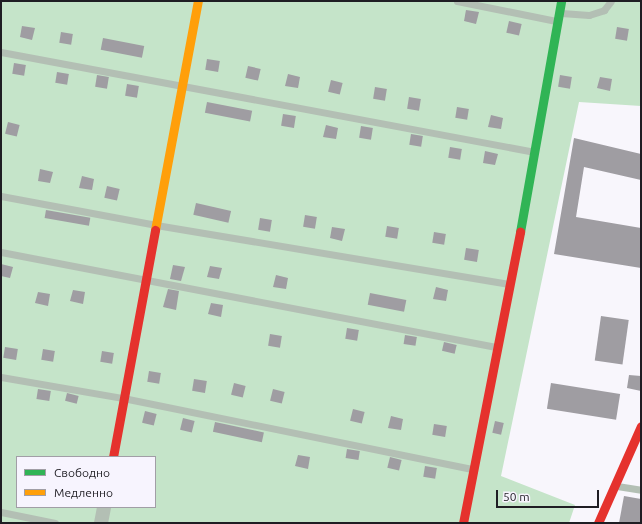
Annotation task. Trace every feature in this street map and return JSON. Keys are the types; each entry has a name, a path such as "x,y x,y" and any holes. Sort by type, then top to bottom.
{"street":[{"path":"113,456 145,278 198,1"},
{"path":"463,523 472,469 536,152 557,17 561,1"},
{"path":"598,523 638,439 641,426"},
{"path":"101,523 104,508"}],"lane":[{"path":"457,1 557,17 589,15 604,10 611,1"},
{"path":"1,52 182,88 536,152"},
{"path":"1,196 156,225 509,284"},
{"path":"1,252 145,278 497,347"},
{"path":"1,377 123,398 472,469"},
{"path":"615,485 641,490"},
{"path":"1,512 55,523"}],"green space":[{"path":"1,1 641,1 641,106 579,102 501,476 575,505 569,523 1,523"}],"building":[{"path":"466,10 479,12 476,24 464,21"},
{"path":"509,21 522,24 519,36 506,33"},
{"path":"22,26 35,28 32,40 20,37"},
{"path":"617,27 629,29 627,41 615,39"},
{"path":"61,32 73,34 71,45 59,43"},
{"path":"103,38 144,46 142,58 101,50"},
{"path":"207,59 220,61 218,72 205,70"},
{"path":"14,63 26,65 24,76 12,74"},
{"path":"248,66 261,69 258,81 245,78"},
{"path":"57,72 69,74 67,85 55,83"},
{"path":"288,74 300,77 298,88 285,86"},
{"path":"97,75 109,77 107,89 95,87"},
{"path":"560,75 572,77 570,89 558,87"},
{"path":"600,77 612,79 610,91 597,88"},
{"path":"331,80 343,83 340,95 328,92"},
{"path":"127,84 139,86 137,98 125,96"},
{"path":"375,87 387,89 385,101 373,99"},
{"path":"409,97 421,99 419,111 407,109"},
{"path":"207,102 252,111 250,122 205,113"},
{"path":"457,107 469,109 467,120 455,118"},
{"path":"283,114 296,116 294,128 281,126"},
{"path":"491,115 503,118 501,129 488,127"},
{"path":"8,122 20,125 17,137 5,134"},
{"path":"326,125 338,128 336,139 323,137"},
{"path":"361,126 373,128 371,140 359,138"},
{"path":"411,134 423,136 421,147 409,145"},
{"path":"574,138 641,154 641,180 584,167 576,217 641,228 641,268 554,254"},
{"path":"450,147 462,149 460,160 448,158"},
{"path":"485,151 498,154 495,165 483,163"},
{"path":"40,169 53,172 50,183 38,181"},
{"path":"82,176 94,179 92,190 79,188"},
{"path":"107,186 120,189 117,201 104,198"},
{"path":"196,203 231,211 228,223 193,215"},
{"path":"46,210 90,218 89,226 45,218"},
{"path":"305,215 317,217 315,229 303,227"},
{"path":"260,218 272,220 270,232 258,230"},
{"path":"387,226 399,228 397,239 385,237"},
{"path":"332,227 345,229 342,241 330,238"},
{"path":"434,232 446,234 444,245 432,243"},
{"path":"466,248 479,250 477,262 464,260"},
{"path":"1,264 13,267 10,278 1,276"},
{"path":"173,265 185,267 181,281 170,279"},
{"path":"210,266 222,268 219,279 207,277"},
{"path":"276,275 288,278 286,289 273,287"},
{"path":"436,287 448,290 446,301 433,299"},
{"path":"168,289 179,291 176,310 163,307"},
{"path":"73,290 85,292 83,304 70,301"},
{"path":"38,292 50,294 48,306 35,303"},
{"path":"370,293 406,300 404,312 368,305"},
{"path":"211,303 223,305 221,317 208,314"},
{"path":"601,316 629,320 622,364 595,361"},
{"path":"347,328 359,330 357,341 345,339"},
{"path":"270,334 282,336 280,348 268,346"},
{"path":"405,335 417,337 415,346 404,344"},
{"path":"444,342 457,345 455,354 442,351"},
{"path":"5,347 18,349 16,360 3,358"},
{"path":"43,349 55,351 53,362 41,360"},
{"path":"102,351 114,353 112,364 100,362"},
{"path":"149,371 161,373 159,384 147,382"},
{"path":"629,375 641,376 641,391 627,388"},
{"path":"194,379 207,381 205,393 192,391"},
{"path":"234,383 246,386 243,398 231,395"},
{"path":"551,383 620,394 616,420 547,409"},
{"path":"38,389 51,391 49,401 36,399"},
{"path":"273,389 285,392 282,404 270,401"},
{"path":"67,393 79,396 77,404 65,401"},
{"path":"353,409 365,412 362,424 350,421"},
{"path":"145,411 157,414 154,426 142,423"},
{"path":"391,416 403,419 401,430 388,428"},
{"path":"183,418 195,421 192,433 180,430"},
{"path":"495,421 504,423 501,435 492,433"},
{"path":"215,422 264,432 262,442 213,432"},
{"path":"434,424 447,426 445,437 432,435"},
{"path":"347,449 360,451 358,460 346,458"},
{"path":"298,455 310,457 308,469 295,466"},
{"path":"390,457 402,460 399,471 387,468"},
{"path":"425,466 437,468 435,479 423,477"},
{"path":"624,496 641,499 641,523 619,523"}],"traffic: fast":[{"path":"520,232 561,1"}],"traffic: slow":[{"path":"155,230 198,1"}],"traffic: jam":[{"path":"113,456 155,230"},
{"path":"463,523 520,232"},
{"path":"598,523 641,426"}]}
